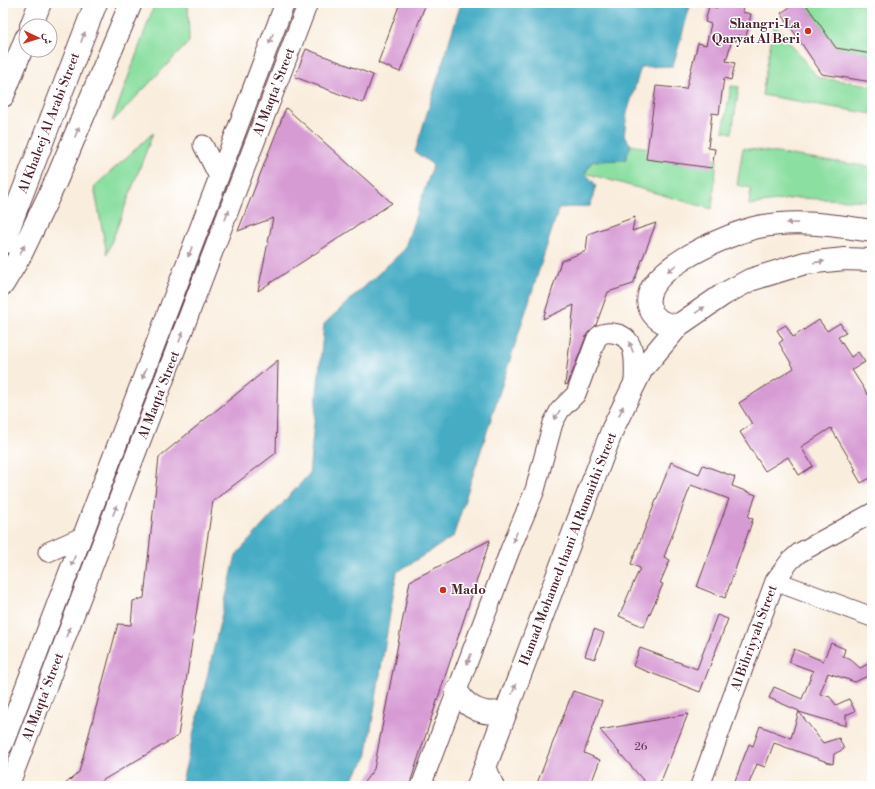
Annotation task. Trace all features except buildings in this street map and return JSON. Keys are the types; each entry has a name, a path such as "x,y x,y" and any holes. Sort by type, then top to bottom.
{"main road":[{"path":"34,18 40,3"},
{"name":"Al Khaleej Al Arabi Street","path":"3,243 96,3"},
{"path":"3,284 21,254 53,187 131,3"},
{"path":"3,96 18,58"},
{"path":"679,325 671,325 656,318 649,303 649,295 652,285 686,257 703,248 750,229 783,223 814,223 872,231"},
{"name":"Hamad Mohamed thani Al Rumaithi Street","path":"478,786 614,428 642,369 679,325 724,294 750,280 778,270 805,263 845,259 872,260"},
{"path":"457,691 464,701 474,709 490,713 506,711"}],"street":[{"name":"Al Maqta' Street","path":"9,786 308,3"},
{"name":"Al Maqta' Street","path":"3,745 283,9"},
{"path":"283,9 301,22"},
{"path":"203,145 219,177"},
{"path":"421,786 510,550 535,490 553,423 560,410 576,394 596,340 600,335 606,333 617,334 629,341 634,355 634,385"},
{"name":"Al Bihriyyah Street","path":"700,786 775,581 786,566 800,553 872,513"},
{"path":"48,552 84,532 105,536"},
{"path":"775,581 872,617"},
{"path":"486,765 494,786"}],"green space":[{"path":"155,3 188,3 189,42 112,122"},
{"path":"805,3 872,3 872,54 836,48"},
{"path":"774,23 818,78 872,85 872,114 762,95"},
{"path":"731,86 739,87 732,133 723,131"},
{"path":"153,133 107,254 94,187"},
{"path":"631,145 717,160 712,209 585,173 593,161 625,160"},
{"path":"743,148 872,167 872,201 796,198 749,205 751,188 737,185"}],"water":[{"path":"461,3 691,3 673,66 641,67 627,113 624,136 631,145 625,160 593,161 585,173 596,185 590,206 559,208 453,537 397,572 366,759 347,786 181,786 236,555 309,474 324,324 404,250 433,165 415,152"}],"place":[{"name":"Shangri-La Qaryat Al Beri","path":"808,31"},
{"name":"Mado","path":"443,590"}]}
